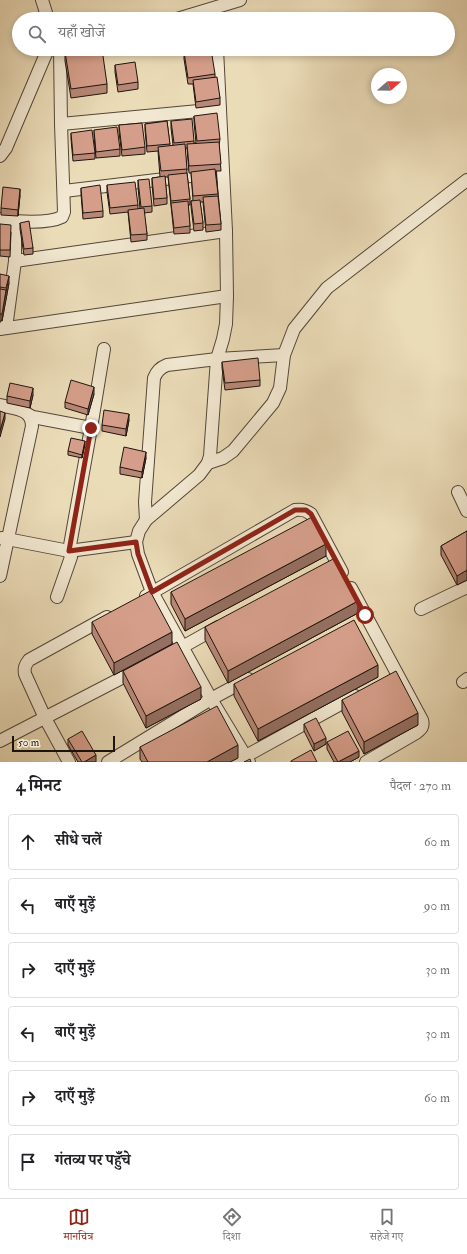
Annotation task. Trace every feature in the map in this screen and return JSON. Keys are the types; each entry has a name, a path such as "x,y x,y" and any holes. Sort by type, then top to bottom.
{"street":[{"path":"42,0 46,12"},
{"path":"219,12 239,0"},
{"path":"0,156 6,148 45,56"},
{"path":"0,219 16,222 52,220 62,217 64,212 60,56"},
{"path":"217,56 226,231 227,296 226,324 217,359 210,456 208,463 199,476 146,520 139,530 136,542 138,554 152,592 243,760 362,693"},
{"path":"61,124 220,109"},
{"path":"64,191 222,173"},
{"path":"208,463 223,458 233,451 273,403 280,388 284,355 294,329 327,288 467,180"},
{"path":"16,222 15,261 3,328 227,296"},
{"path":"15,261 226,231"},
{"path":"57,597 71,557 69,551 104,348"},
{"path":"146,520 145,502 154,378 156,371 167,365 217,359 284,355"},
{"path":"0,405 25,412 33,417 91,428"},
{"path":"0,576 4,538 32,426 30,415"},
{"path":"458,492 467,511"},
{"path":"138,600 295,510 306,510 311,514 332,562 394,676 422,720 423,725 416,733 366,762"},
{"path":"4,538 69,551 136,542"},
{"path":"421,609 467,587"},
{"path":"69,762 45,718 25,674 25,664 29,660 118,611"},
{"path":"169,654 225,623"},
{"path":"0,742 148,665"},
{"path":"108,762 211,699 260,672"}],"building":[{"path":"66,56 103,56 107,84 71,89"},
{"path":"185,56 212,56 215,74 188,78"},
{"path":"135,62 138,82 118,85 115,65"},
{"path":"217,77 220,98 196,102 193,80"},
{"path":"217,113 220,139 197,141 194,116"},
{"path":"192,119 194,141 174,143 171,121"},
{"path":"167,121 170,144 147,146 145,124"},
{"path":"142,123 145,147 122,150 119,125"},
{"path":"117,127 120,149 96,152 94,130"},
{"path":"92,130 95,153 73,155 71,133"},
{"path":"219,142 221,164 189,166 187,144"},
{"path":"185,144 187,169 161,171 158,147"},
{"path":"215,169 218,194 193,196 191,172"},
{"path":"187,173 190,199 171,201 168,175"},
{"path":"165,176 167,198 154,199 152,178"},
{"path":"149,179 152,206 141,207 138,180"},
{"path":"135,182 138,205 110,208 107,185"},
{"path":"100,185 103,211 83,213 81,188"},
{"path":"3,187 20,189 18,210 1,208"},
{"path":"218,196 221,224 206,225 203,197"},
{"path":"200,200 203,223 194,224 191,201"},
{"path":"188,201 190,226 174,228 171,203"},
{"path":"144,208 147,234 131,235 128,210"},
{"path":"29,221 33,248 24,249 20,223"},
{"path":"0,224 11,225 10,250 0,250"},
{"path":"0,274 9,276 6,288 0,287"},
{"path":"0,289 6,290 2,314 0,314"},
{"path":"258,358 260,380 225,383 222,362"},
{"path":"71,380 94,387 88,409 65,402"},
{"path":"10,383 33,388 30,401 7,396"},
{"path":"104,410 129,414 126,429 102,425"},
{"path":"0,411 5,413 0,431"},
{"path":"71,438 85,441 82,455 68,451"},
{"path":"124,447 146,452 142,472 120,467"},
{"path":"312,517 326,544 185,619 171,592"},
{"path":"467,531 467,570 457,576 441,546"},
{"path":"335,558 358,601 228,671 205,627"},
{"path":"150,591 172,632 114,663 92,622"},
{"path":"354,620 378,665 258,729 234,684"},
{"path":"177,642 201,687 146,716 123,671"},
{"path":"396,671 418,713 364,742 342,700"},
{"path":"217,706 238,745 207,762 148,762 140,747"},
{"path":"316,718 326,738 314,744 304,724"},
{"path":"82,731 96,755 84,762 82,762 68,739"},
{"path":"348,731 359,751 338,762 327,742"},
{"path":"311,750 317,762 291,762 291,761"},
{"path":"250,759 251,762 244,762"}],"route":[{"path":"91,428 69,551 136,542 138,554 152,592 295,510 306,510 311,514 365,615"}]}
